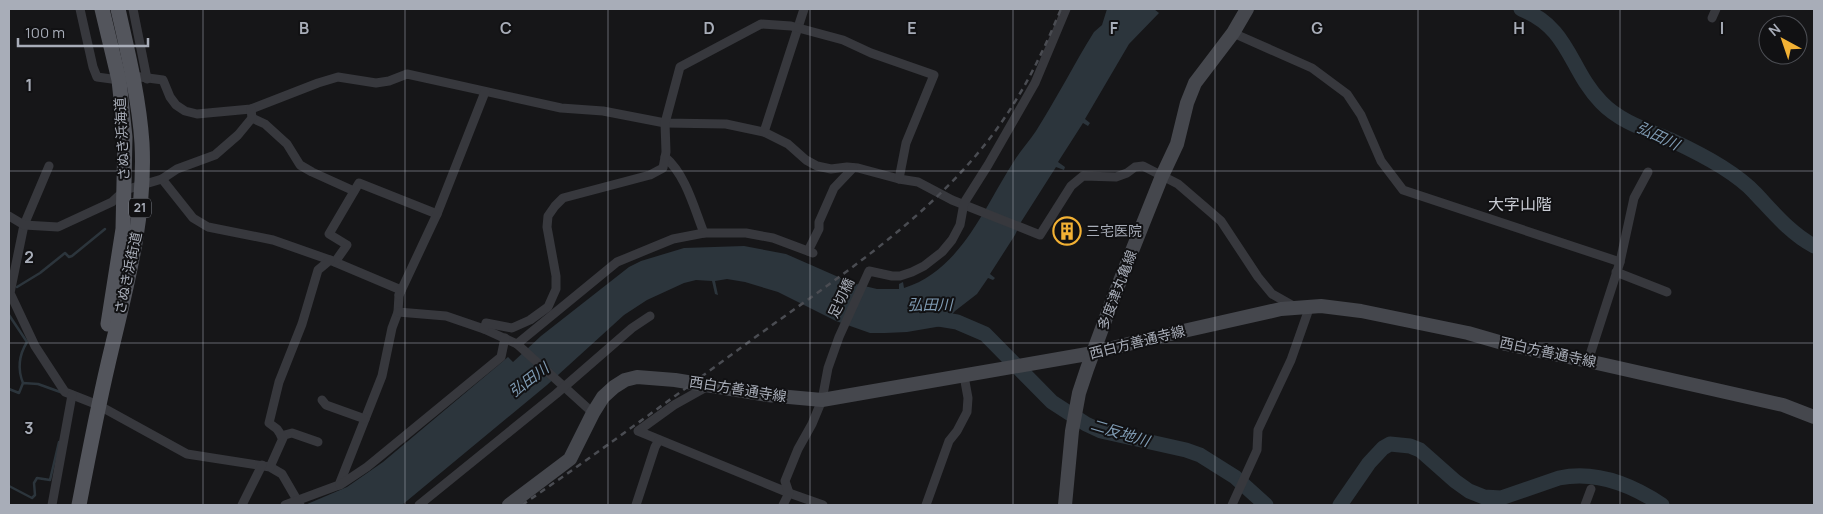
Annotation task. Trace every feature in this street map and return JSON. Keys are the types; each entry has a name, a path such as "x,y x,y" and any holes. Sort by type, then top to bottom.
{"main road":[{"name":"さぬき浜街道","path":"102,9 133,78"},
{"name":"さぬき浜街道","path":"79,505 98,405 132,261 140,218 142,143 133,78 118,9"},
{"name":"多度津丸亀線","path":"1065,505 1072,431 1079,393 1162,176 1177,144 1187,104 1195,84 1233,33 1247,9"},
{"name":"さぬき浜海道","path":"98,405 114,278 123,229 125,137 133,78"},
{"name":"西白方善通寺線","path":"509,505 570,459 603,397 614,386 625,380 637,377 660,378 767,396 822,400 1094,353 1148,338 1295,307 1321,306 1361,311 1468,333 1506,344 1784,405 1814,417"}],"street":[{"path":"80,9 97,77 163,80 170,97 176,105 197,114 252,113 338,77 376,83 389,82 407,74 561,108 603,111 665,123 726,124 764,132 788,144 806,160 817,166 831,169 853,168 918,182 952,200 964,203 1040,235 1071,186 1083,176 1116,177 1136,167 1143,166 1178,184 1221,221 1258,277 1272,294 1295,307"},
{"path":"133,9 133,78"},
{"path":"764,132 804,9"},
{"path":"964,203 1035,82 1066,9"},
{"path":"1712,18 1716,9"},
{"path":"484,329 486,323 512,328 530,320 548,307 556,289 556,276 547,227 548,216 555,206 563,198 650,175 662,168 665,157 665,123 680,67 762,24 791,26 843,40 871,53 934,75 906,143 899,179"},
{"path":"1233,33 1312,68 1347,94 1361,115 1381,161 1403,190 1620,262"},
{"path":"399,295 437,214 485,92"},
{"path":"9,216 24,225 58,227 112,202 125,190 162,179 177,169 215,155 238,135 252,113"},
{"path":"252,113 287,144 300,164 312,172 354,192"},
{"path":"665,157 674,165 704,233"},
{"path":"49,166 24,225 9,294 35,346 65,392 98,405 187,454 266,466 282,474 299,503"},
{"path":"516,344 617,262 673,239 704,233 746,233 773,238 810,252 819,228 819,222 834,188 853,168"},
{"path":"1588,361 1620,262 1634,198 1648,172"},
{"path":"162,179 193,218 208,227 273,240 333,261 401,290 398,312 392,328 382,376 339,485"},
{"path":"242,505 283,438 277,429 268,423 277,390 302,324 318,270 333,261 347,245 329,234 359,183 437,214"},
{"name":"足切橋","path":"789,493 785,481 822,400 828,368 838,337 869,271 900,276 924,266 942,252 952,240 960,225 964,203"},
{"path":"1616,272 1667,292"},
{"path":"1232,505 1257,450 1258,430 1290,360 1310,306"},
{"path":"398,312 446,316 505,338 516,344 593,413"},
{"path":"419,505 561,385 632,328 650,316"},
{"path":"285,505 299,503 339,485 367,467 501,357 505,338"},
{"path":"926,505 949,441 968,412 968,398 964,376"},
{"path":"708,386 674,405 638,432 823,505"},
{"path":"52,505 72,395"},
{"path":"322,400 326,405 365,419"},
{"path":"281,436 292,433 318,442"},
{"path":"636,505 659,440"},
{"path":"1585,505 1591,489"},
{"path":"784,505 789,493"}],"water":[{"name":"弘田川","path":"1107,9 1154,9 1159,13 1129,44 1085,119 1090,123 1088,126 1083,123 1058,162 1065,167 1064,170 1056,167 990,274 995,278 993,280 988,278 977,294 955,311 942,326 907,332 870,333 836,321 778,292 745,282 727,279 715,281 718,295 715,294 712,281 696,280 684,283 647,300 624,315 547,385 402,505 305,505 347,487 383,462 508,357 513,362 541,336 629,267 641,261 684,248 744,246 786,254 852,283 877,289 899,289 899,284 903,282 904,288 924,279 942,267 970,234 1016,158 1044,119 1094,32 1102,25"}],"waterway":[{"name":"弘田川","path":"1521,9 1537,17 1550,27 1567,50 1590,89 1608,109 1643,129 1684,146 1726,170 1748,186 1790,229 1814,246"},
{"path":"17,287 40,273 65,253 69,257 72,256 105,229"},
{"path":"9,315 27,342 20,362 23,383"},
{"name":"二反地川","path":"927,317 957,322 985,334 1052,402 1086,424 1101,431 1186,450 1200,455 1235,477 1266,505"},
{"path":"9,389 19,393 23,383 38,384 63,393"},
{"path":"9,486 32,498 35,495 34,483 37,478 50,480 59,442"},
{"name":"二反地川","path":"1340,505 1369,463 1383,448 1390,444 1410,446 1420,450 1455,481 1469,491 1484,497 1501,498 1559,478 1587,476 1614,481 1639,491 1662,505"}],"railway":[{"path":"522,505 857,264 928,205 960,173 990,138 1016,100 1029,78 1061,9"}],"place":[{"name":"三宅医院","path":"1067,231"}],"district":[{"name":"大字山階","path":"1520,204"}]}
